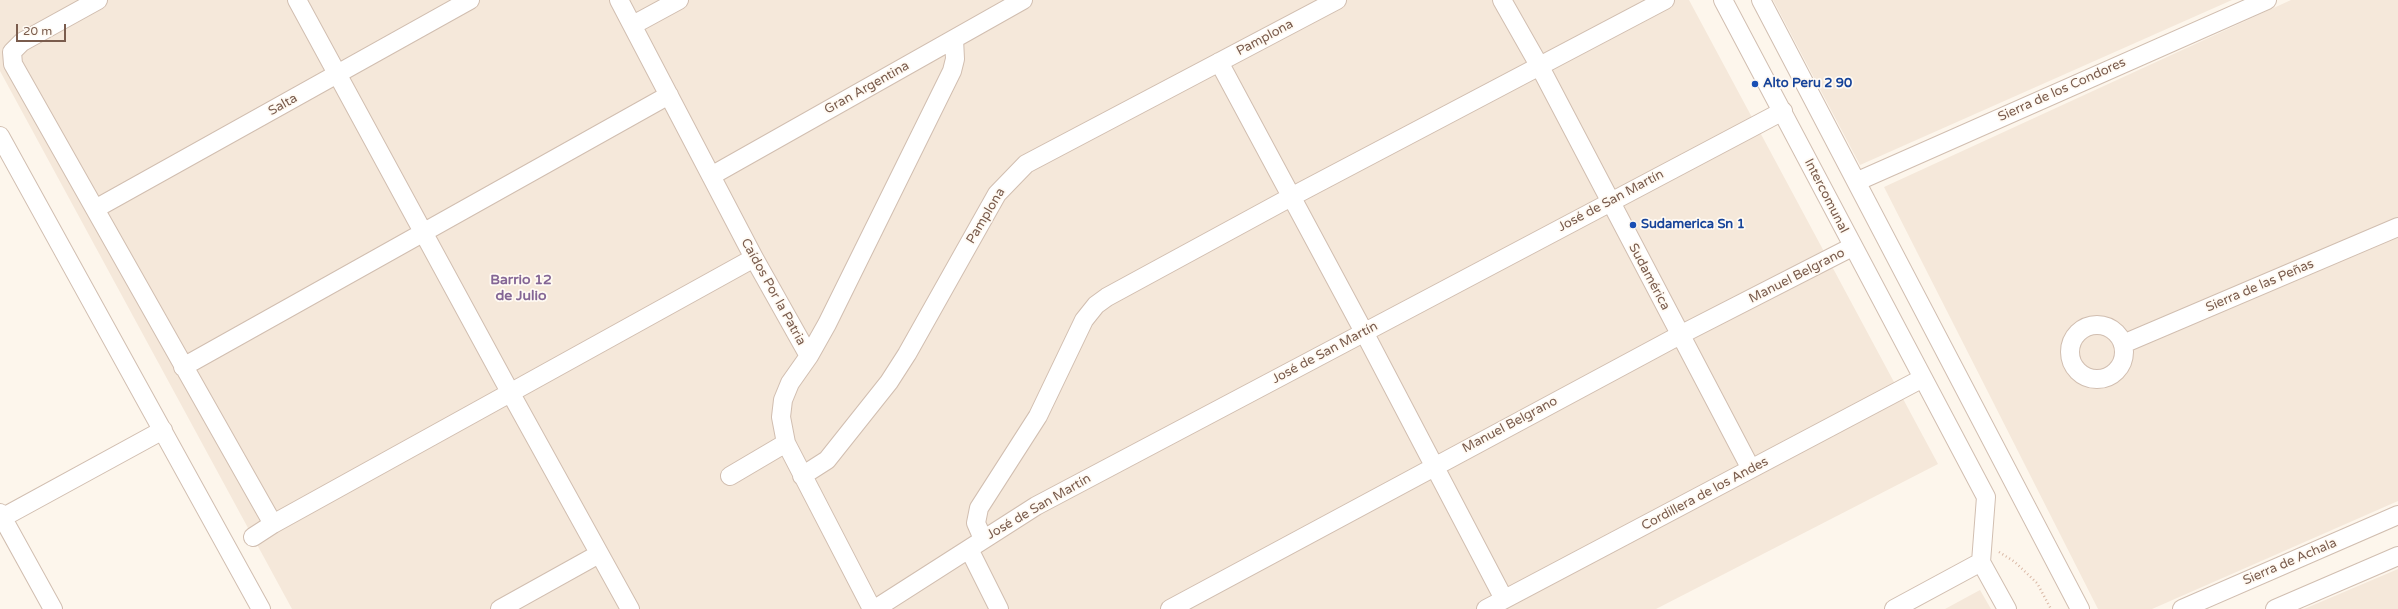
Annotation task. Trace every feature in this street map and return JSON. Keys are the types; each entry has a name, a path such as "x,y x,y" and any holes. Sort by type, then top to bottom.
{"street":[{"path":"297,0 630,609"},
{"name":"Salta","path":"95,209 470,0"},
{"name":"Caídos Por la Patria","path":"619,0 754,258 809,356 790,383 783,400 781,417 786,443 873,609"},
{"path":"633,25 679,0"},
{"name":"Gran Argentina","path":"711,176 1023,0"},
{"name":"Pamplona","path":"802,476 827,460 889,382 922,329 997,194 1026,164 1046,152 1337,0"},
{"name":"Sudamérica","path":"1502,0 1540,67 1751,469"},
{"path":"999,609 976,544 976,523 979,508 1038,416 1084,320 1096,305 1107,297 1291,197 1666,0"},
{"name":"Intercomunal","path":"1723,0 1783,111 1852,248 1986,497 1983,543"},
{"path":"1762,0 1858,181 2080,609"},
{"name":"Sierra de los Condores","path":"1858,181 2267,0"},
{"path":"93,1 22,42 12,52 13,64 273,524"},
{"path":"809,356 827,324 952,72 955,59 954,39"},
{"path":"1218,62 1364,332 1504,599"},
{"path":"183,367 669,95"},
{"name":"José de San Martín","path":"873,609 1036,506 1610,201 1783,111"},
{"path":"0,136 261,609"},
{"name":"Sierra de las Peñas","path":"2123,344 2398,227"},
{"name":"Manuel Belgrano","path":"1170,609 1680,335 1852,248"},
{"path":"253,537 273,524 510,392 754,258"},
{"name":"Cordillera de los Andes","path":"1486,609 1923,378"},
{"path":"53,609 1,516 163,430"},
{"path":"730,476 786,443"},
{"name":"Sierra de Achala","path":"2182,609 2398,515"},
{"path":"1983,543 1981,562 2006,609"},
{"path":"500,609 599,554"},
{"path":"2275,609 2398,556"},
{"path":"1894,609 1981,562"}],"path":[{"path":"1983,543 2015,562 2037,583 2052,609"}],"shaded area":[{"path":"0,0 1689,0 1938,464 1656,609 292,609 0,71"},
{"path":"1773,0 2232,0 1860,165"},
{"path":"2291,0 2398,0 2398,501 2152,609 2098,609 1884,187"},
{"path":"2398,569 2398,609 2304,609"},
{"path":"1980,590 1991,609 1945,609"}],"place":[{"name":"Alto Peru 2 90","path":"1755,84"},
{"name":"Sudamerica Sn 1","path":"1633,225"}],"district":[{"name":"Barrio 12 de Julio","path":"521,288"}]}
